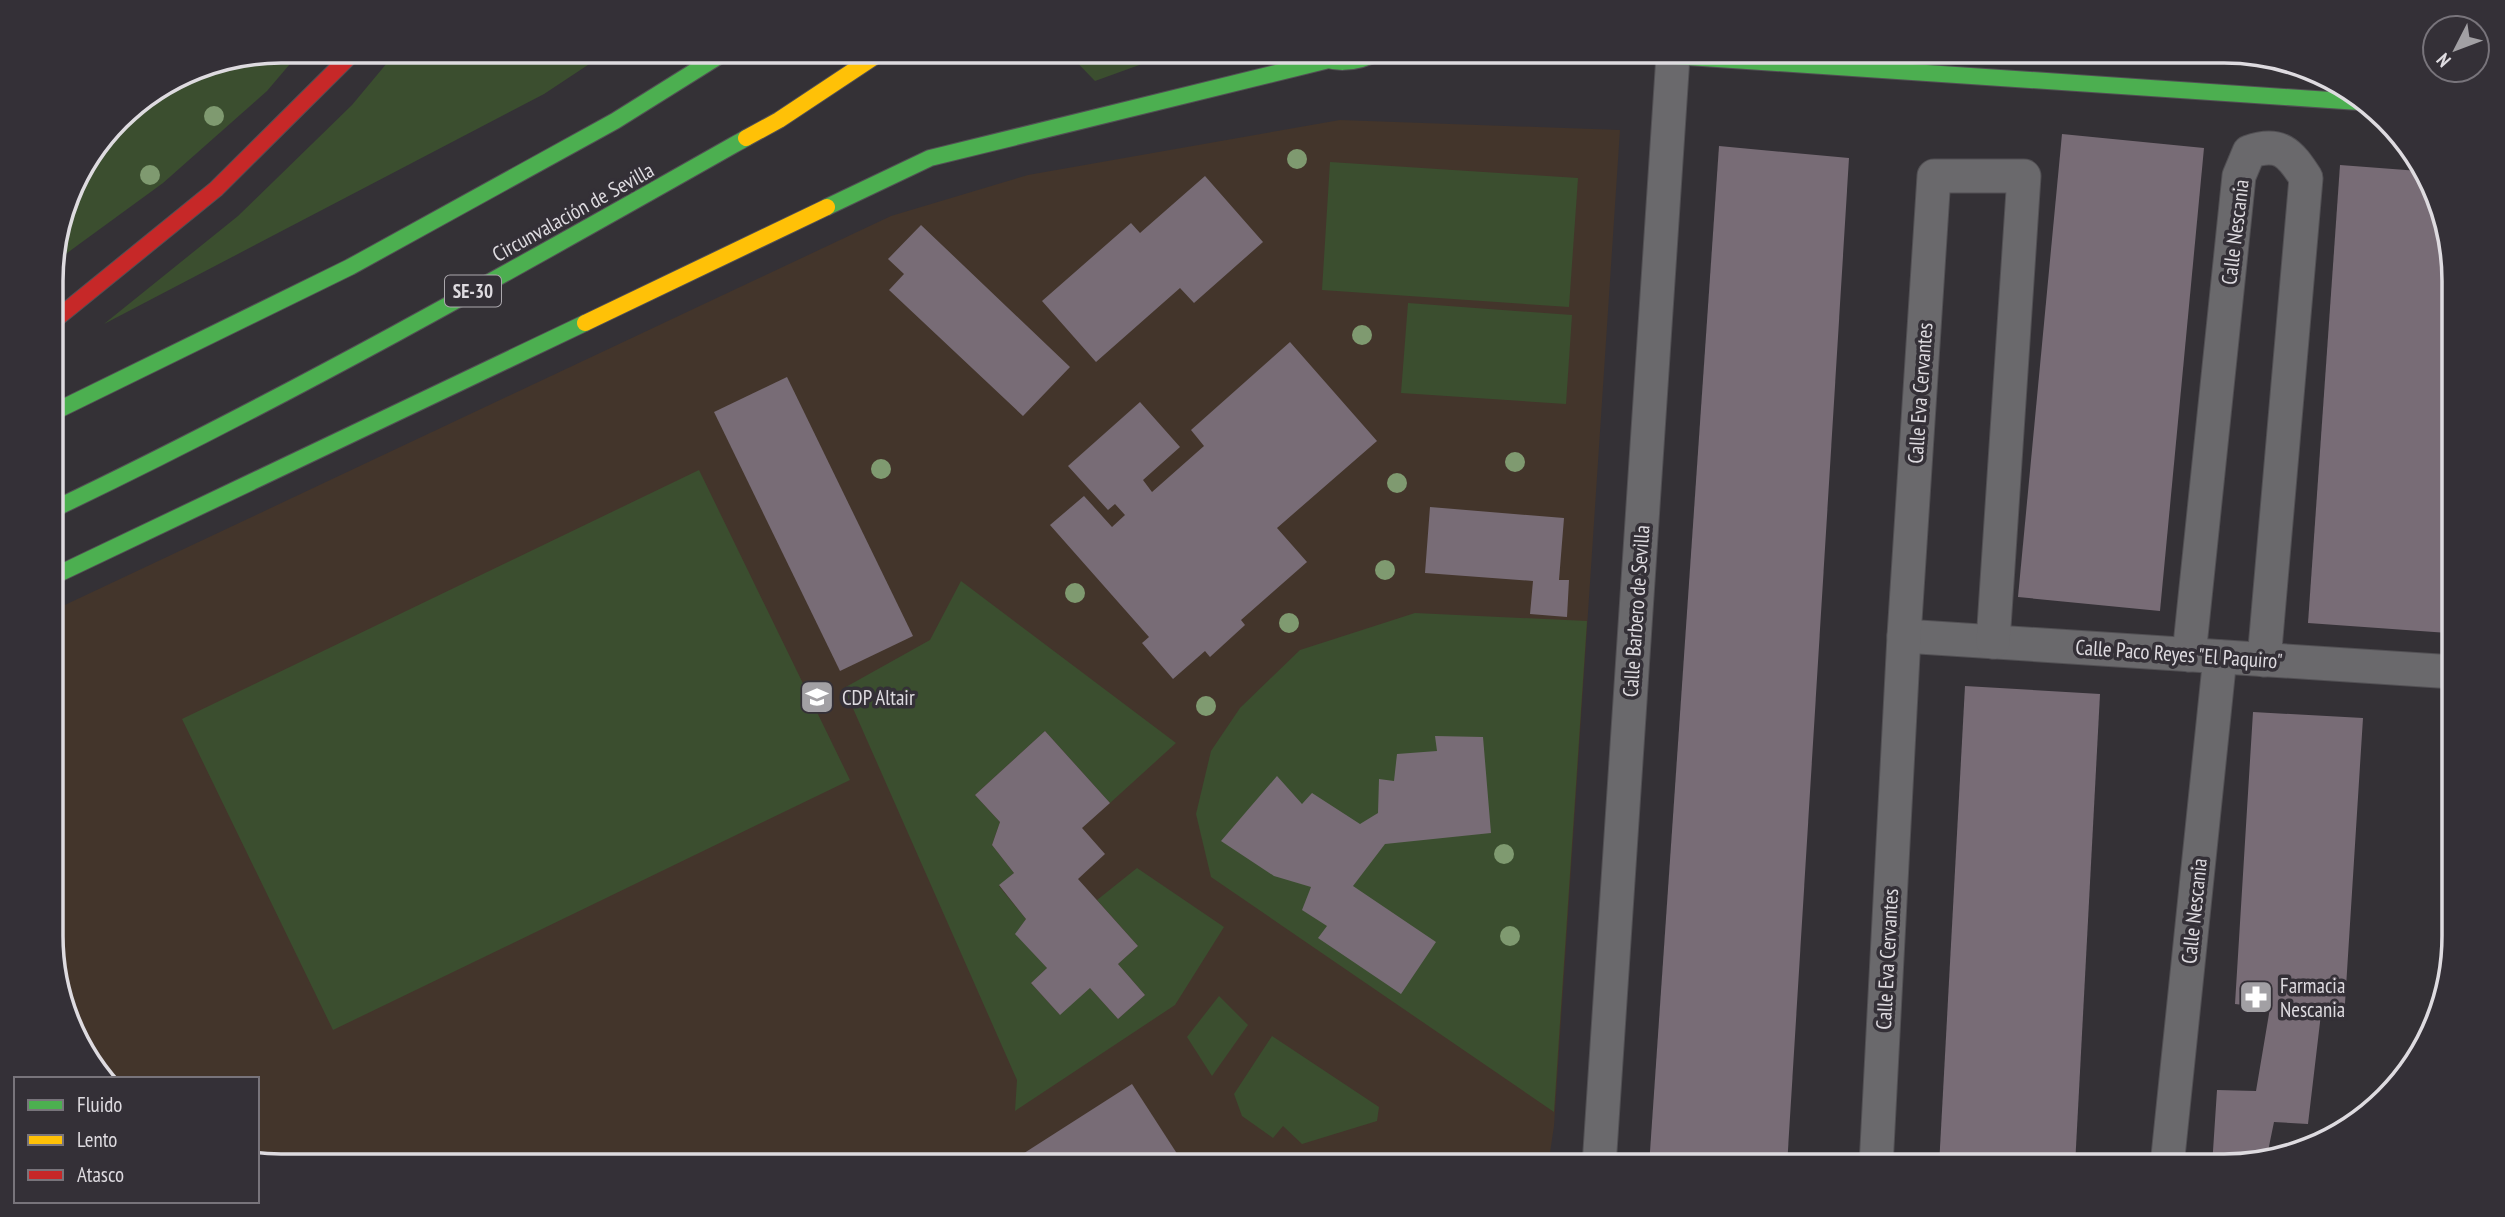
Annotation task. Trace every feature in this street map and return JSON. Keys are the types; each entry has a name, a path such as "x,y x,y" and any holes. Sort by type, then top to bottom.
{"main road":[{"path":"63,313 216,189 343,63"},
{"path":"63,409 350,267 615,121 708,63"},
{"name":"Circunvalación de Sevilla","path":"63,505 178,449 534,258 779,120 865,63"},
{"path":"63,572 930,158 1317,63"},
{"path":"1800,63 2347,101"}],"street":[{"name":"Calle Barbero de Sevilla","path":"1600,1154 1656,63"},
{"name":"Calle Nescania","path":"2168,1154 2239,176 2249,152 2265,146 2284,151 2296,162 2306,178 2264,660"},
{"name":"Calle Eva Cervantes","path":"1877,1154 1904,636 1934,176 2024,176 1993,642"},
{"name":"Calle Paco Reyes \"El Paquiro\"","path":"1904,636 2442,671"}],"shaded area":[{"name":"CDP Altair","path":"1340,120 1620,130 1554,1126 1550,1154 281,1154 259,1152 259,1077 115,1077 92,1045 80,1019 70,992 65,964 63,606 891,216 1028,175"}],"green space":[{"path":"291,63 267,91 163,183 65,255 70,225 86,185 117,137 137,117 185,86 225,70"},
{"path":"387,63 591,63 544,94 104,324 238,216 352,105"},
{"path":"1078,63 1145,63 1095,81"},
{"path":"1330,162 1578,178 1569,307 1322,290"},
{"path":"1408,303 1572,315 1566,404 1401,393"},
{"path":"699,470 850,780 333,1030 182,719"},
{"path":"961,581 1176,743 1110,803 1045,731 975,795 1000,822 992,845 1014,873 999,886 1026,919 1016,934 1047,968 1031,983 1059,1014 1090,988 1118,1019 1145,995 1118,964 1138,946 1097,900 1137,868 1224,927 1175,1005 1015,1111 1017,1080 844,688 930,640"},
{"path":"1415,613 1587,621 1554,1112 1211,877 1196,814 1211,751 1240,708 1300,650"},
{"path":"1219,996 1248,1025 1212,1076 1187,1037"},
{"path":"1272,1036 1379,1107 1377,1121 1302,1144 1283,1126 1273,1138 1242,1116 1234,1094"}],"building":[{"path":"2062,134 2204,148 2160,611 2018,597"},
{"path":"1719,146 1849,158 1788,1154 1650,1154"},
{"path":"2340,165 2412,170 2435,225 2442,281 2442,633 2308,623"},
{"path":"1205,176 1263,242 1194,303 1180,288 1096,362 1042,301 1131,223 1140,233"},
{"path":"921,225 1070,367 1023,416 889,290 904,274 888,259"},
{"path":"1290,342 1377,441 1277,528 1307,562 1241,620 1245,625 1210,657 1205,651 1173,679 1142,643 1149,637 1050,525 1084,496 1112,527 1125,515 1115,504 1108,510 1068,466 1140,402 1180,447 1143,480 1152,492 1204,446 1191,430"},
{"path":"787,377 913,636 840,671 714,412"},
{"path":"1430,507 1564,518 1559,580 1569,580 1567,617 1530,614 1533,581 1425,573"},
{"path":"1965,686 2100,694 2076,1154 1940,1154"},
{"path":"2253,712 2363,718 2344,1019 2321,1014 2308,1124 2274,1122 2268,1149 2238,1154 2213,1154 2217,1090 2256,1091 2270,1008 2235,1004"},
{"path":"1045,731 1110,803 1082,828 1105,854 1078,879 1138,946 1118,964 1145,995 1118,1019 1090,988 1060,1015 1031,983 1047,968 1015,934 1026,919 999,885 1014,873 992,845 1000,822 975,795"},
{"path":"1435,736 1483,737 1491,833 1385,844 1353,886 1436,942 1401,994 1318,938 1327,926 1302,910 1311,887 1274,876 1221,841 1277,776 1302,804 1312,793 1360,824 1378,813 1379,779 1394,781 1397,754 1437,751"},
{"path":"1132,1084 1177,1154 1023,1154"}],"traffic: fast":[{"path":"63,408 350,267 615,121 708,63"},
{"path":"827,207 930,158 1317,63"},
{"path":"1777,63 2347,101"},
{"path":"63,505 316,377 746,138"},
{"path":"63,572 585,323"}],"traffic: slow":[{"path":"746,138 779,120 865,63"},
{"path":"585,323 827,207"}],"traffic: jam":[{"path":"63,313 216,189 343,63"}],"place":[{"name":"CDP Altair","path":"817,697"},
{"name":"Farmacia Nescania","path":"2256,997"}]}
